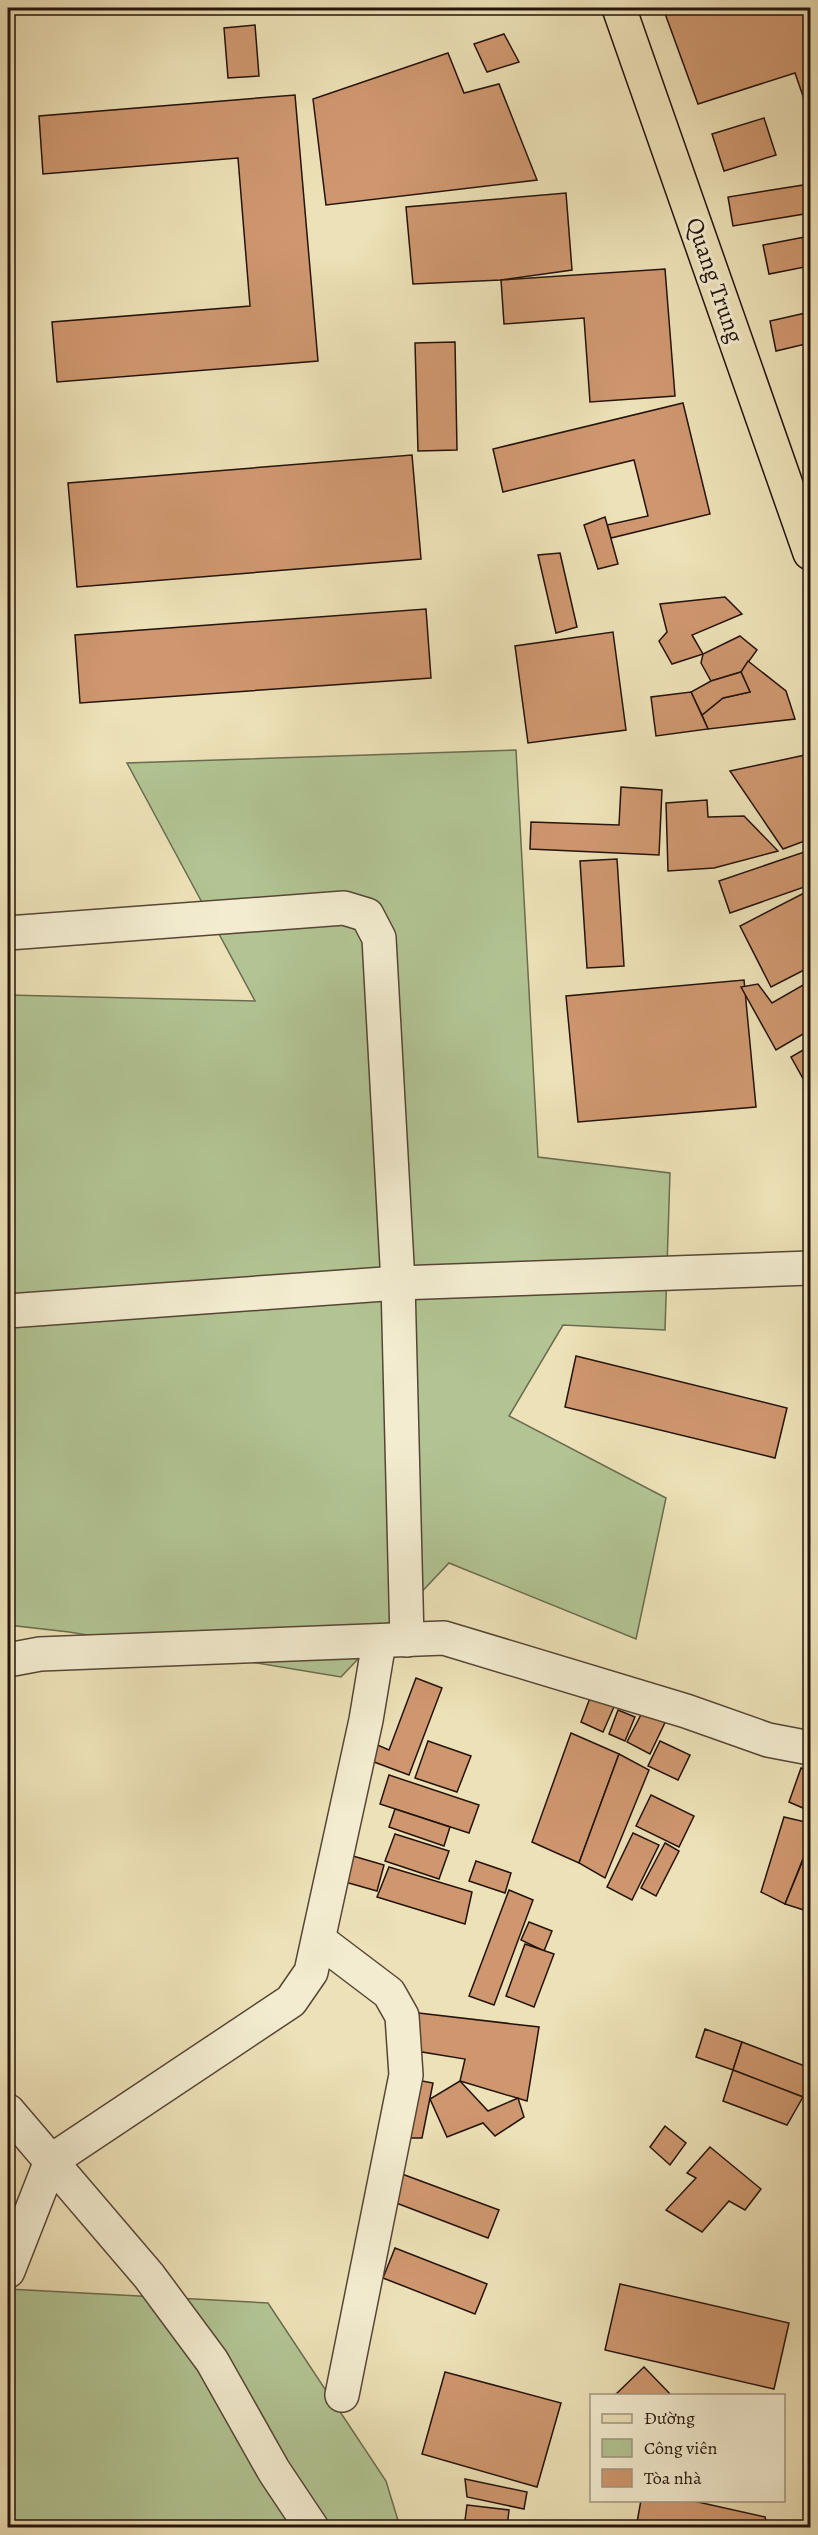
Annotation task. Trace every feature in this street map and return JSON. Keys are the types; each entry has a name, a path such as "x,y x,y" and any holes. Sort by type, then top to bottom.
{"main road":[{"name":"Quang Trung","path":"619,8 810,553"}],"street":[{"path":"8,933 344,908 367,915 379,938 398,1283 393,1641 366,1720 311,1972 291,2001 51,2161 8,2271"},
{"path":"8,1311 398,1283 810,1268"},
{"path":"8,1660 40,1654 444,1638 686,1711 768,1740 810,1748"},
{"path":"319,1940 389,1993 402,2016 406,2075 342,2395"},
{"path":"8,2111 150,2276 212,2361 274,2471 312,2528"}],"green space":[{"path":"516,750 538,1157 670,1173 665,1330 563,1325 509,1416 666,1498 636,1639 449,1563 341,1677 69,1632 8,1625 8,995 255,1001 127,763"},
{"path":"8,2289 268,2303 386,2481 400,2527 8,2527"}],"building":[{"path":"663,8 810,8 810,99 804,99 795,73 698,104"},
{"path":"255,25 259,76 228,78 224,28"},
{"path":"504,34 519,62 487,72 474,44"},
{"path":"448,53 464,93 499,84 537,180 326,205 313,99"},
{"path":"295,95 318,361 57,382 52,322 250,306 238,158 43,174 39,116"},
{"path":"764,118 776,155 724,171 712,134"},
{"path":"810,184 810,213 733,226 728,197"},
{"path":"566,193 572,270 501,280 413,284 406,207"},
{"path":"810,236 810,266 769,274 763,245"},
{"path":"665,269 675,396 590,402 584,318 504,324 501,280"},
{"path":"810,312 810,343 776,351 770,321"},
{"path":"455,342 457,450 418,451 415,343"},
{"path":"683,403 710,514 611,538 607,525 648,516 634,460 503,492 493,449"},
{"path":"412,455 421,559 77,587 68,483"},
{"path":"605,517 618,564 598,569 584,525"},
{"path":"560,553 577,627 556,633 538,555"},
{"path":"725,597 742,614 692,635 703,654 672,664 659,641 667,632 660,604"},
{"path":"426,609 431,678 80,703 75,635"},
{"path":"613,632 626,730 528,743 515,646"},
{"path":"740,636 757,650 741,672 711,681 701,663 703,654"},
{"path":"748,661 786,691 795,719 708,729 702,715 723,698 750,692 741,672"},
{"path":"741,672 750,692 723,698 702,715 691,692 711,681"},
{"path":"691,692 708,729 656,736 651,697"},
{"path":"810,754 810,839 783,849 730,771"},
{"path":"621,787 662,790 659,855 530,849 531,822 619,825"},
{"path":"707,800 708,817 744,816 778,851 714,868 668,871 666,803"},
{"path":"810,850 810,885 730,913 719,881"},
{"path":"617,859 624,966 587,968 580,861"},
{"path":"810,890 810,967 771,987 740,926"},
{"path":"744,980 756,1107 578,1122 566,996"},
{"path":"810,981 810,1030 776,1050 741,987 758,984 772,1003"},
{"path":"810,1046 810,1091 791,1057"},
{"path":"576,1356 787,1408 775,1458 565,1407"},
{"path":"416,1678 442,1688 409,1775 366,1759 373,1743 389,1750"},
{"path":"593,1690 617,1700 603,1732 581,1722"},
{"path":"648,1701 670,1712 650,1754 627,1742"},
{"path":"618,1710 635,1717 625,1741 609,1734"},
{"path":"571,1733 619,1754 579,1863 532,1842"},
{"path":"428,1741 471,1756 457,1792 415,1778"},
{"path":"660,1741 690,1755 678,1780 648,1766"},
{"path":"619,1754 649,1770 605,1878 579,1863"},
{"path":"801,1768 810,1771 810,1811 789,1802"},
{"path":"389,1775 479,1805 469,1833 380,1804"},
{"path":"651,1795 694,1816 679,1847 636,1826"},
{"path":"395,1809 450,1827 444,1846 389,1827"},
{"path":"784,1817 810,1823 810,1841 785,1904 761,1892"},
{"path":"633,1833 659,1845 632,1900 607,1887"},
{"path":"395,1834 449,1851 439,1879 385,1861"},
{"path":"665,1843 679,1851 656,1896 641,1888"},
{"path":"810,1843 810,1912 785,1904"},
{"path":"346,1854 384,1865 377,1891 338,1880"},
{"path":"476,1861 511,1873 505,1893 469,1881"},
{"path":"389,1867 472,1892 465,1924 377,1897"},
{"path":"509,1890 533,1900 494,2005 469,1996"},
{"path":"529,1922 552,1931 544,1951 521,1940"},
{"path":"525,1944 554,1954 534,2007 506,1996"},
{"path":"410,2012 539,2027 527,2101 460,2081 465,2059 410,2050"},
{"path":"705,2029 742,2042 733,2070 696,2057"},
{"path":"742,2042 810,2068 810,2078 803,2097 733,2070"},
{"path":"733,2070 803,2097 787,2125 723,2101"},
{"path":"417,2080 433,2083 422,2138 402,2138"},
{"path":"460,2081 488,2111 518,2098 524,2117 495,2136 483,2123 447,2137 430,2099"},
{"path":"665,2126 686,2143 670,2165 650,2147"},
{"path":"710,2147 761,2189 745,2210 729,2201 702,2232 666,2210 696,2178 687,2173"},
{"path":"402,2174 499,2210 488,2238 391,2201"},
{"path":"395,2248 487,2284 475,2314 383,2278"},
{"path":"620,2284 789,2323 774,2389 605,2350"},
{"path":"644,2367 670,2394 616,2394"},
{"path":"445,2372 561,2403 537,2487 422,2454"},
{"path":"465,2479 527,2492 524,2509 467,2497"},
{"path":"641,2502 698,2502 765,2517 767,2524 773,2528 636,2528"},
{"path":"467,2505 509,2510 507,2528 464,2528"}]}
